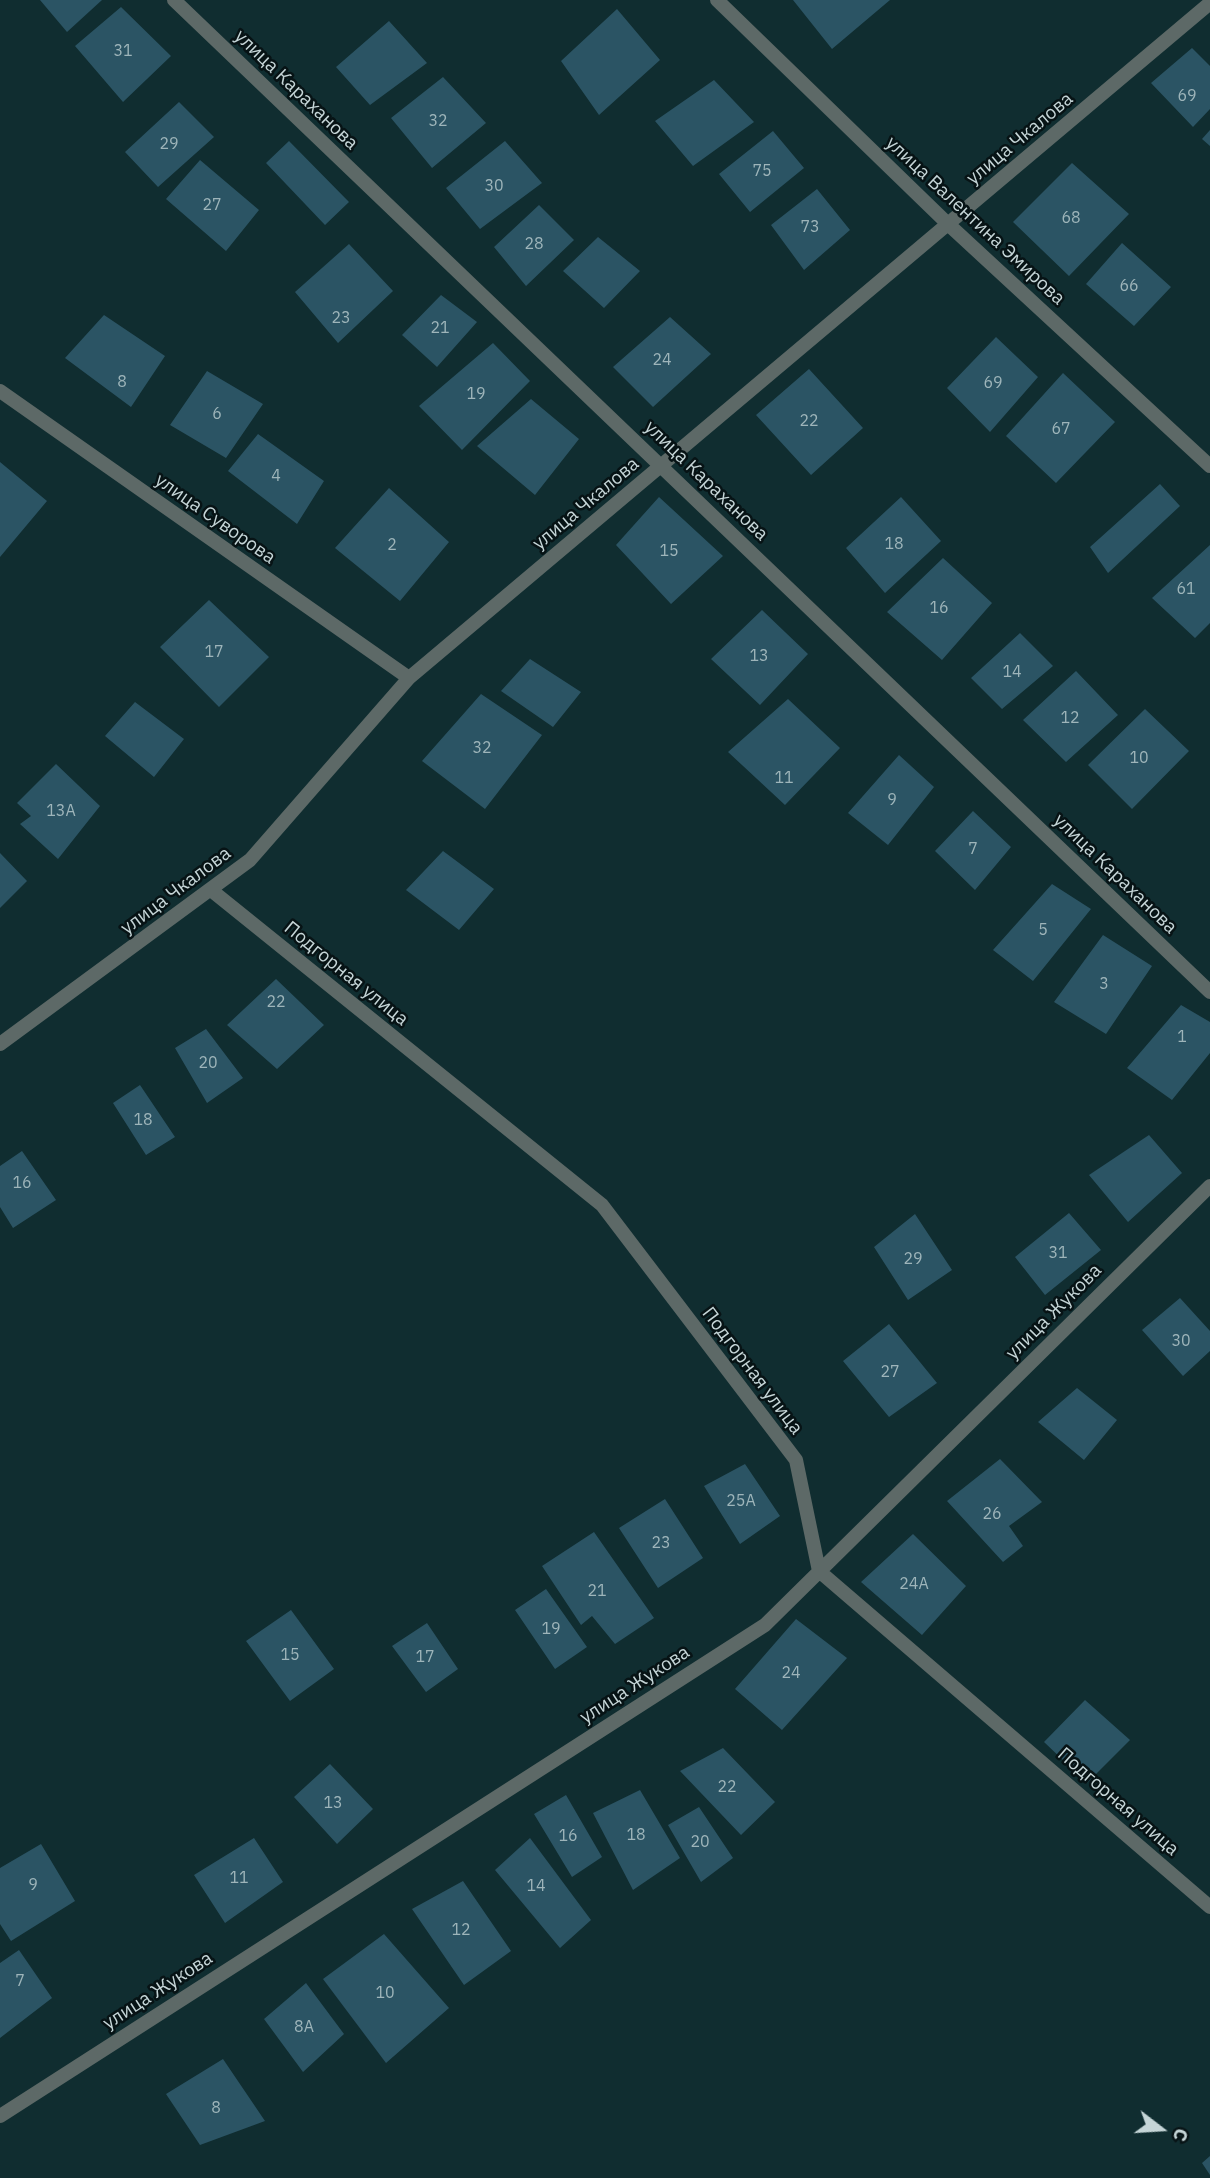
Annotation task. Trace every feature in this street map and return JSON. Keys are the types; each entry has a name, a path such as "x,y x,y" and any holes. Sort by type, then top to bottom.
{"street":[{"name":"улица Караханова","path":"174,0 1210,992"},
{"name":"улица Валентина Эмирова","path":"718,0 948,224 1210,466"},
{"name":"улица Чкалова","path":"0,1044 250,860 409,678 1210,3"},
{"name":"улица Суворова","path":"0,391 409,678"},
{"name":"Подгорная улица","path":"211,890 602,1205 796,1460 819,1571 1210,1907"},
{"name":"улица Жукова","path":"0,2116 765,1625 1210,1186"}],"building":[{"path":"40,0 102,0 67,32"},
{"path":"793,0 890,0 832,49"},
{"path":"121,7 171,56 123,102 75,46"},
{"path":"617,9 660,60 599,115 561,61"},
{"path":"389,21 427,63 370,105 336,67"},
{"path":"1192,48 1210,66 1210,109 1193,127 1151,83"},
{"path":"443,77 486,123 432,168 391,118"},
{"path":"714,80 754,122 693,166 655,121"},
{"path":"179,102 214,137 158,187 125,152"},
{"path":"1210,130 1210,146 1202,139"},
{"path":"773,131 804,168 750,212 719,174"},
{"path":"289,141 349,202 325,225 266,163"},
{"path":"505,141 542,183 480,229 446,188"},
{"path":"200,160 259,210 226,251 166,199"},
{"path":"1072,163 1129,214 1069,276 1013,222"},
{"path":"817,189 850,230 804,270 771,225"},
{"path":"539,205 574,240 526,286 494,247"},
{"path":"598,237 640,271 604,308 563,271"},
{"path":"1122,243 1171,287 1134,326 1086,284"},
{"path":"349,244 393,291 338,343 295,292"},
{"path":"441,295 477,322 437,367 402,335"},
{"path":"104,315 165,356 131,407 65,358"},
{"path":"670,317 711,354 653,407 613,367"},
{"path":"996,337 1038,377 990,432 947,388"},
{"path":"493,343 530,381 462,450 419,406"},
{"path":"809,369 863,428 811,475 756,415"},
{"path":"207,371 263,404 226,458 170,425"},
{"path":"1063,373 1115,422 1056,483 1006,436"},
{"path":"531,399 579,439 535,495 477,446"},
{"path":"258,434 324,481 297,524 228,471"},
{"path":"0,462 47,501 0,557"},
{"path":"1160,484 1180,506 1108,573 1090,547"},
{"path":"389,488 449,542 400,601 335,548"},
{"path":"659,497 723,556 671,604 616,545"},
{"path":"901,497 941,541 885,593 846,548"},
{"path":"1210,545 1210,623 1195,638 1152,598"},
{"path":"943,558 992,603 942,660 887,612"},
{"path":"209,600 269,657 219,707 160,647"},
{"path":"762,610 808,654 760,705 711,659"},
{"path":"1020,633 1053,666 1002,709 971,678"},
{"path":"530,659 581,692 553,727 501,691"},
{"path":"1076,671 1118,715 1066,762 1023,720"},
{"path":"481,694 542,735 485,809 422,761"},
{"path":"788,699 840,748 785,805 728,752"},
{"path":"135,702 184,739 154,777 105,736"},
{"path":"1145,709 1189,751 1132,809 1088,765"},
{"path":"899,755 934,787 888,845 848,813"},
{"path":"56,764 100,806 58,859 20,824 31,816 17,803"},
{"path":"973,811 1011,847 975,890 935,851"},
{"path":"443,851 494,889 459,930 406,890"},
{"path":"0,853 27,881 0,908"},
{"path":"1052,884 1091,909 1033,981 993,950"},
{"path":"1103,935 1152,966 1106,1034 1054,1002"},
{"path":"276,979 324,1025 277,1069 227,1025"},
{"path":"1181,1005 1210,1022 1210,1053 1172,1100 1127,1068"},
{"path":"206,1029 243,1078 207,1103 175,1048"},
{"path":"140,1085 175,1137 146,1155 113,1103"},
{"path":"1149,1135 1182,1173 1128,1222 1089,1175"},
{"path":"22,1151 56,1200 13,1228 0,1207 0,1166"},
{"path":"1069,1213 1101,1250 1045,1295 1015,1257"},
{"path":"915,1214 952,1270 908,1300 874,1247"},
{"path":"1180,1298 1210,1331 1210,1351 1183,1376 1142,1330"},
{"path":"889,1324 937,1383 889,1417 843,1361"},
{"path":"1077,1388 1117,1420 1084,1460 1038,1422"},
{"path":"1000,1459 1042,1502 1009,1526 1023,1546 1003,1562 947,1501"},
{"path":"745,1464 780,1516 740,1544 704,1486"},
{"path":"665,1499 703,1558 658,1588 619,1528"},
{"path":"594,1532 654,1618 615,1644 592,1616 581,1625 542,1566"},
{"path":"913,1534 966,1586 922,1635 861,1582"},
{"path":"546,1589 587,1647 555,1669 515,1610"},
{"path":"291,1610 334,1669 290,1701 246,1641"},
{"path":"796,1619 847,1658 782,1730 735,1689"},
{"path":"427,1623 458,1669 426,1692 392,1646"},
{"path":"1085,1700 1130,1740 1087,1783 1044,1742"},
{"path":"723,1748 775,1802 741,1835 680,1771"},
{"path":"330,1764 373,1809 337,1844 294,1797"},
{"path":"640,1790 680,1858 633,1890 593,1813"},
{"path":"566,1795 602,1857 572,1877 534,1814"},
{"path":"699,1807 733,1858 701,1882 668,1825"},
{"path":"254,1838 283,1882 225,1923 194,1875"},
{"path":"530,1838 591,1920 560,1948 495,1870"},
{"path":"41,1844 75,1901 11,1941 0,1924 0,1868"},
{"path":"463,1881 511,1951 464,1985 412,1909"},
{"path":"384,1934 449,2008 386,2063 323,1979"},
{"path":"19,1950 52,1998 0,2038 0,1963"},
{"path":"306,1983 344,2034 303,2072 264,2019"},
{"path":"223,2059 265,2121 200,2145 166,2094"},
{"path":"1210,2156 1210,2175 1202,2163"}]}
